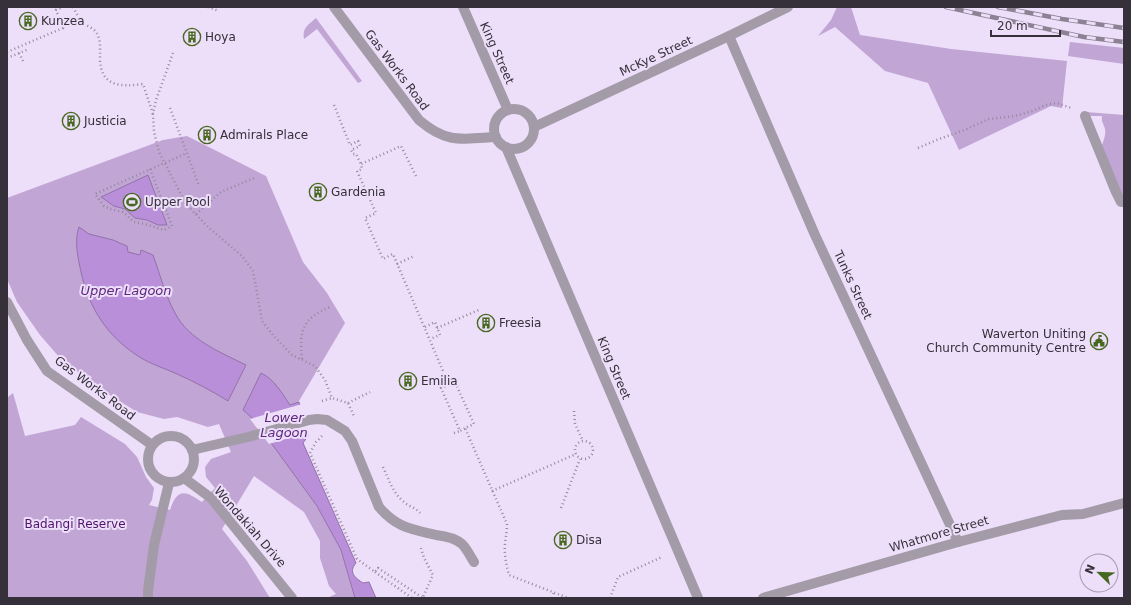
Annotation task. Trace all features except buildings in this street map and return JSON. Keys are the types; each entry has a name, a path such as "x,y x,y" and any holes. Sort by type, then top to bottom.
{"street":[{"name":"Gas Works Road","path":"334,7 419,120 429,129 438,134 459,139 496,137"},
{"name":"King Street","path":"463,7 508,110"},
{"name":"McKye Street","path":"534,127 788,7"},
{"name":"Tunks Street","path":"729,36 815,234 958,542"},
{"path":"508,110 520,110 530,116 534,127 534,134 526,146 513,149 506,147 502,145 496,137 495,124 502,113 508,110"},
{"path":"1085,116 1116,192 1122,202 1124,202"},
{"name":"King Street","path":"506,147 698,598"},
{"name":"Gas Works Road","path":"7,302 27,340 47,371 152,445"},
{"path":"192,450 248,437 309,420 322,420 334,423 345,430 352,441 379,507 387,516 406,528 455,540 463,545 469,552 474,562"},
{"path":"164,437 177,437 184,440 189,444 192,450 194,462 189,474 177,482 169,483 156,477 148,465 149,451 152,445 157,440 164,437"},
{"name":"Wondakiah Drive","path":"184,478 211,498 292,598"},
{"path":"148,598 154,545 169,483"},
{"name":"Whatmore Street","path":"763,598 958,542 1062,515 1083,514 1124,503"}],"path":[{"path":"7,52 63,28 56,10 63,7"},
{"path":"208,7 219,11"},
{"path":"74,8 84,23 96,32 99,41 100,60 103,74 107,79 120,86 143,84 153,114 154,132 159,152 164,162 186,204 208,227 242,256 254,271 262,321 272,335 292,355 315,366 325,380 332,398 348,403 370,392"},
{"path":"7,58 29,49"},
{"path":"19,53 23,61"},
{"path":"153,114 156,100 173,53"},
{"path":"918,148 990,119 1032,112 1057,103 1079,111 1085,116"},
{"path":"334,105 350,145 358,142 360,146 351,150 354,154 356,154 362,169 357,171 376,213 365,218 383,259 393,254 449,384"},
{"path":"170,108 200,186"},
{"path":"360,164 401,146 416,176"},
{"path":"150,169 172,226 164,230 134,222 122,212 104,206 95,194 164,162 187,153"},
{"path":"196,214 221,192 254,178"},
{"path":"397,264 414,256"},
{"path":"302,360 300,344 305,323 312,316 330,307"},
{"path":"437,328 481,309"},
{"path":"425,327 435,322 440,335 430,340"},
{"path":"454,432 460,431 474,424 455,382 441,388 460,431"},
{"path":"348,403 354,417"},
{"path":"574,411 575,424 583,442"},
{"path":"334,423 316,442 310,453 357,559 412,598"},
{"path":"465,428 507,524 505,544 509,575 568,598"},
{"path":"586,441 591,445 593,453 589,458 580,459 576,454 577,444 586,441"},
{"path":"492,491 576,454"},
{"path":"561,508 580,459"},
{"path":"375,572 378,568 423,597 433,575 420,547 423,517 417,509 405,504 394,492 380,460"},
{"path":"610,598 618,577 662,557"},
{"path":"552,598 554,592"}],"green space":[{"path":"837,7 851,7 860,35 951,49 1067,61 1062,108 1051,106 959,150 928,83 885,71 835,27 818,36 831,20"},
{"path":"316,18 362,81 358,83 317,29 304,39 305,29"},
{"path":"1070,42 1124,48 1124,64 1068,56"},
{"path":"1086,112 1124,115 1124,195 1120,193 1102,145 1105,137 1105,127 1102,121 1102,116 1089,116"},
{"name":"Badangi Reserve","path":"187,136 266,176 303,262 327,293 345,323 273,445 317,506 341,550 355,598 327,598 336,594 329,586 320,558 320,541 304,512 254,476 222,529 247,561 270,598 7,598 7,398 13,393 25,436 75,425 81,417 125,444 137,457 146,477 154,488 152,500 149,505 170,510 176,498 182,493 191,495 202,502 215,488 206,477 205,467 211,459 231,452 219,424 208,427 177,417 164,419 137,412 97,387 60,358 40,335 17,302 7,279 7,198 163,140"}],"water":[{"name":"Upper Pool","path":"148,175 167,225 158,225 147,220 135,218 125,209 114,206 101,197"},
{"name":"Upper Lagoon","path":"79,227 89,234 113,240 127,246 128,252 140,255 141,250 153,255 168,299 175,313 188,331 216,350 246,365 228,401 190,380 143,359 117,340 108,330 94,309 84,285 77,250"},
{"name":"Lower Lagoon","path":"261,373 274,383 290,405 299,402 308,436 303,443 356,563 353,572 357,579 363,583 369,582 376,598 355,598 341,550 317,506 269,440 250,416 243,410"}],"pier":[{"path":"302,404 309,432 269,444 250,419"}],"railway":[{"path":"946,7 1084,37 1124,42"},
{"path":"998,7 1062,19 1124,28"}],"place":[{"name":"Kunzea","path":"28,21"},
{"name":"Hoya","path":"192,37"},
{"name":"Justicia","path":"71,121"},
{"name":"Admirals Place","path":"207,135"},
{"name":"Gardenia","path":"318,192"},
{"name":"Upper Pool","path":"132,202"},
{"name":"Freesia","path":"486,323"},
{"name":"Waverton Uniting Church Community Centre","path":"1099,341"},
{"name":"Emilia","path":"408,381"},
{"name":"Disa","path":"563,540"}]}
